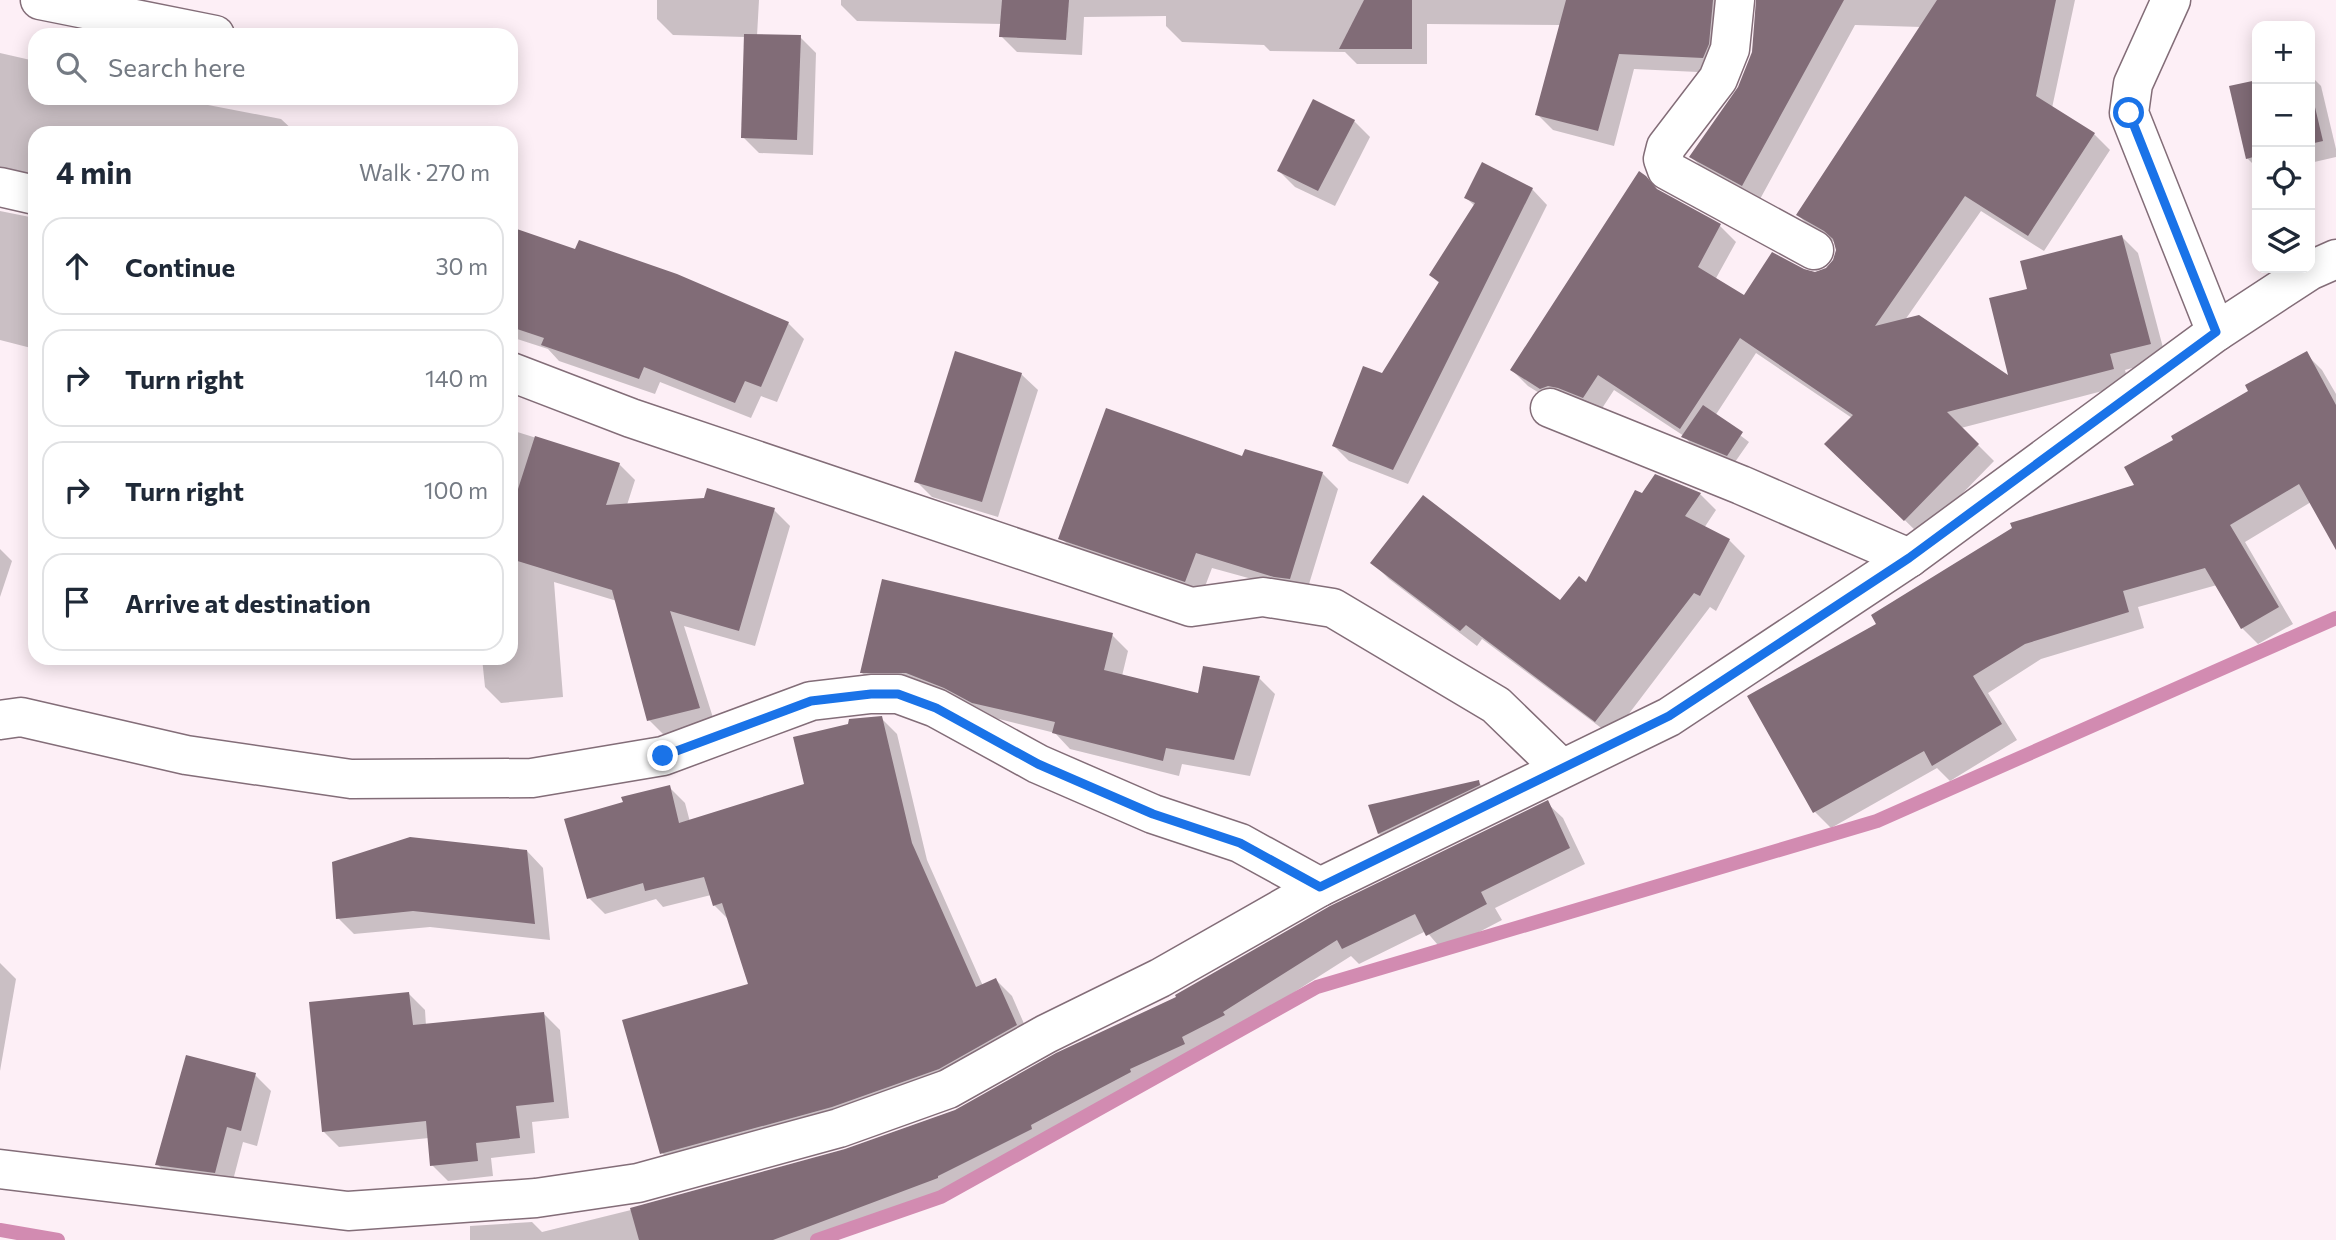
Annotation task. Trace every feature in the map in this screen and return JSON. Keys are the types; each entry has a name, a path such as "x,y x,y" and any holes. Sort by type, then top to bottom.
{"street":[{"path":"40,0 180,28"},
{"path":"1735,0 1730,48 1718,79 1666,147 1663,159 1667,170 1814,250"},
{"path":"2171,0 2133,84 2129,113 2216,332"},
{"path":"0,187 28,193"},
{"path":"0,1170 348,1211 536,1198 638,1183 839,1128 948,1089 1046,1034 1160,978 1320,887 1669,716 1909,558 2216,332 2309,271 2336,259"},
{"path":"518,375 631,418 1191,607 1263,597 1333,608 1496,705 1561,768"},
{"path":"1550,408 1741,485 1909,558"},
{"path":"0,720 21,717 186,755 351,779 532,778 663,756 811,701 871,694 898,694 936,708 1051,770 1153,814 1240,843 1320,887"}],"building":[{"path":"1002,0 1069,0 1066,40 999,37"},
{"path":"1364,0 1412,0 1412,49 1339,49"},
{"path":"1566,0 1713,0 1709,44 1703,58 1619,54 1598,131 1535,115"},
{"path":"1756,0 1844,0 1742,186 1689,157 1738,87 1752,52"},
{"path":"1937,0 2056,0 2036,96 2095,133 2028,236 1965,196 1875,326 1919,315 2008,375 1989,298 2027,289 2020,261 2122,235 2151,344 2110,354 2114,369 1947,412 1979,444 1904,521 1824,444 1853,415 1740,338 1680,429 1598,375 1583,398 1558,388 1548,386 1540,389 1510,370 1639,171 1657,189 1721,224 1698,267 1744,295 1772,252 1804,269 1815,272 1826,268 1833,260 1836,250 1833,239 1796,215"},
{"path":"744,34 801,35 797,140 741,138"},
{"path":"2252,81 2252,157 2246,159 2229,86"},
{"path":"1313,99 1355,120 1318,191 1277,171"},
{"path":"2315,107 2323,141 2315,143"},
{"path":"1482,162 1533,188 1393,470 1332,446 1363,366 1382,373 1439,282 1429,275 1475,203 1464,198"},
{"path":"518,229 575,249 579,240 677,274 789,322 761,387 745,381 735,403 644,367 639,379 541,345 544,338 518,329"},
{"path":"955,351 1022,373 982,502 914,482"},
{"path":"2307,351 2336,405 2336,550 2299,484 2230,525 2279,607 2241,629 2205,568 2123,591 2129,612 2025,644 1973,676 2002,724 1932,766 1924,751 1813,813 1747,696 1876,624 1871,615 2012,528 2010,523 2134,485 2124,467 2173,440 2171,436 2248,391 2245,385"},
{"path":"1703,405 1743,432 1727,456 1681,437"},
{"path":"1106,408 1242,456 1245,449 1323,472 1290,579 1274,577 1196,553 1185,582 1058,539"},
{"path":"535,436 620,463 606,505 704,498 707,488 775,508 739,631 670,611 700,708 647,721 612,590 518,561 518,489"},
{"path":"1655,474 1701,493 1685,516 1730,539 1700,596 1694,593 1595,722 1466,625 1460,631 1370,563 1423,495 1560,600 1579,576 1586,582 1635,490 1642,493"},
{"path":"882,579 1113,633 1104,670 1198,693 1203,666 1260,676 1234,760 1166,748 1163,761 1052,733 1055,722 972,703 906,673 860,673"},
{"path":"882,716 912,843 976,987 996,978 1017,1025 939,1069 832,1107 660,1154 622,1020 748,984 722,903 713,906 704,877 645,891 643,883 587,899 564,819 623,802 621,797 670,785 679,823 804,784 793,737 848,724 849,719"},
{"path":"1479,780 1480,785 1378,834 1368,805"},
{"path":"1548,800 1570,848 1481,892 1487,904 1426,936 1415,914 1342,949 1337,940 1223,1012 1225,1015 1182,1037 1185,1044 1130,1069 1131,1072 1031,1125 1032,1129 938,1178 773,1240 639,1240 630,1208 845,1149 955,1110 1056,1053 1176,997 1175,995 1330,906"},
{"path":"410,837 527,850 535,924 413,911 336,919 332,862"},
{"path":"409,992 413,1025 544,1012 554,1102 516,1106 520,1138 476,1143 478,1161 430,1166 426,1121 322,1132 309,1002"},
{"path":"186,1055 256,1073 241,1131 227,1127 215,1173 155,1165"}],"waterway":[{"path":"817,1240 941,1197 1317,987 1877,821 2336,618"},
{"path":"0,1230 58,1240"}],"route":[{"path":"663,756 811,701 871,694 898,694 936,708 1038,764 1153,814 1240,843 1320,887 1669,716 1909,558 2216,332 2129,113"}]}
